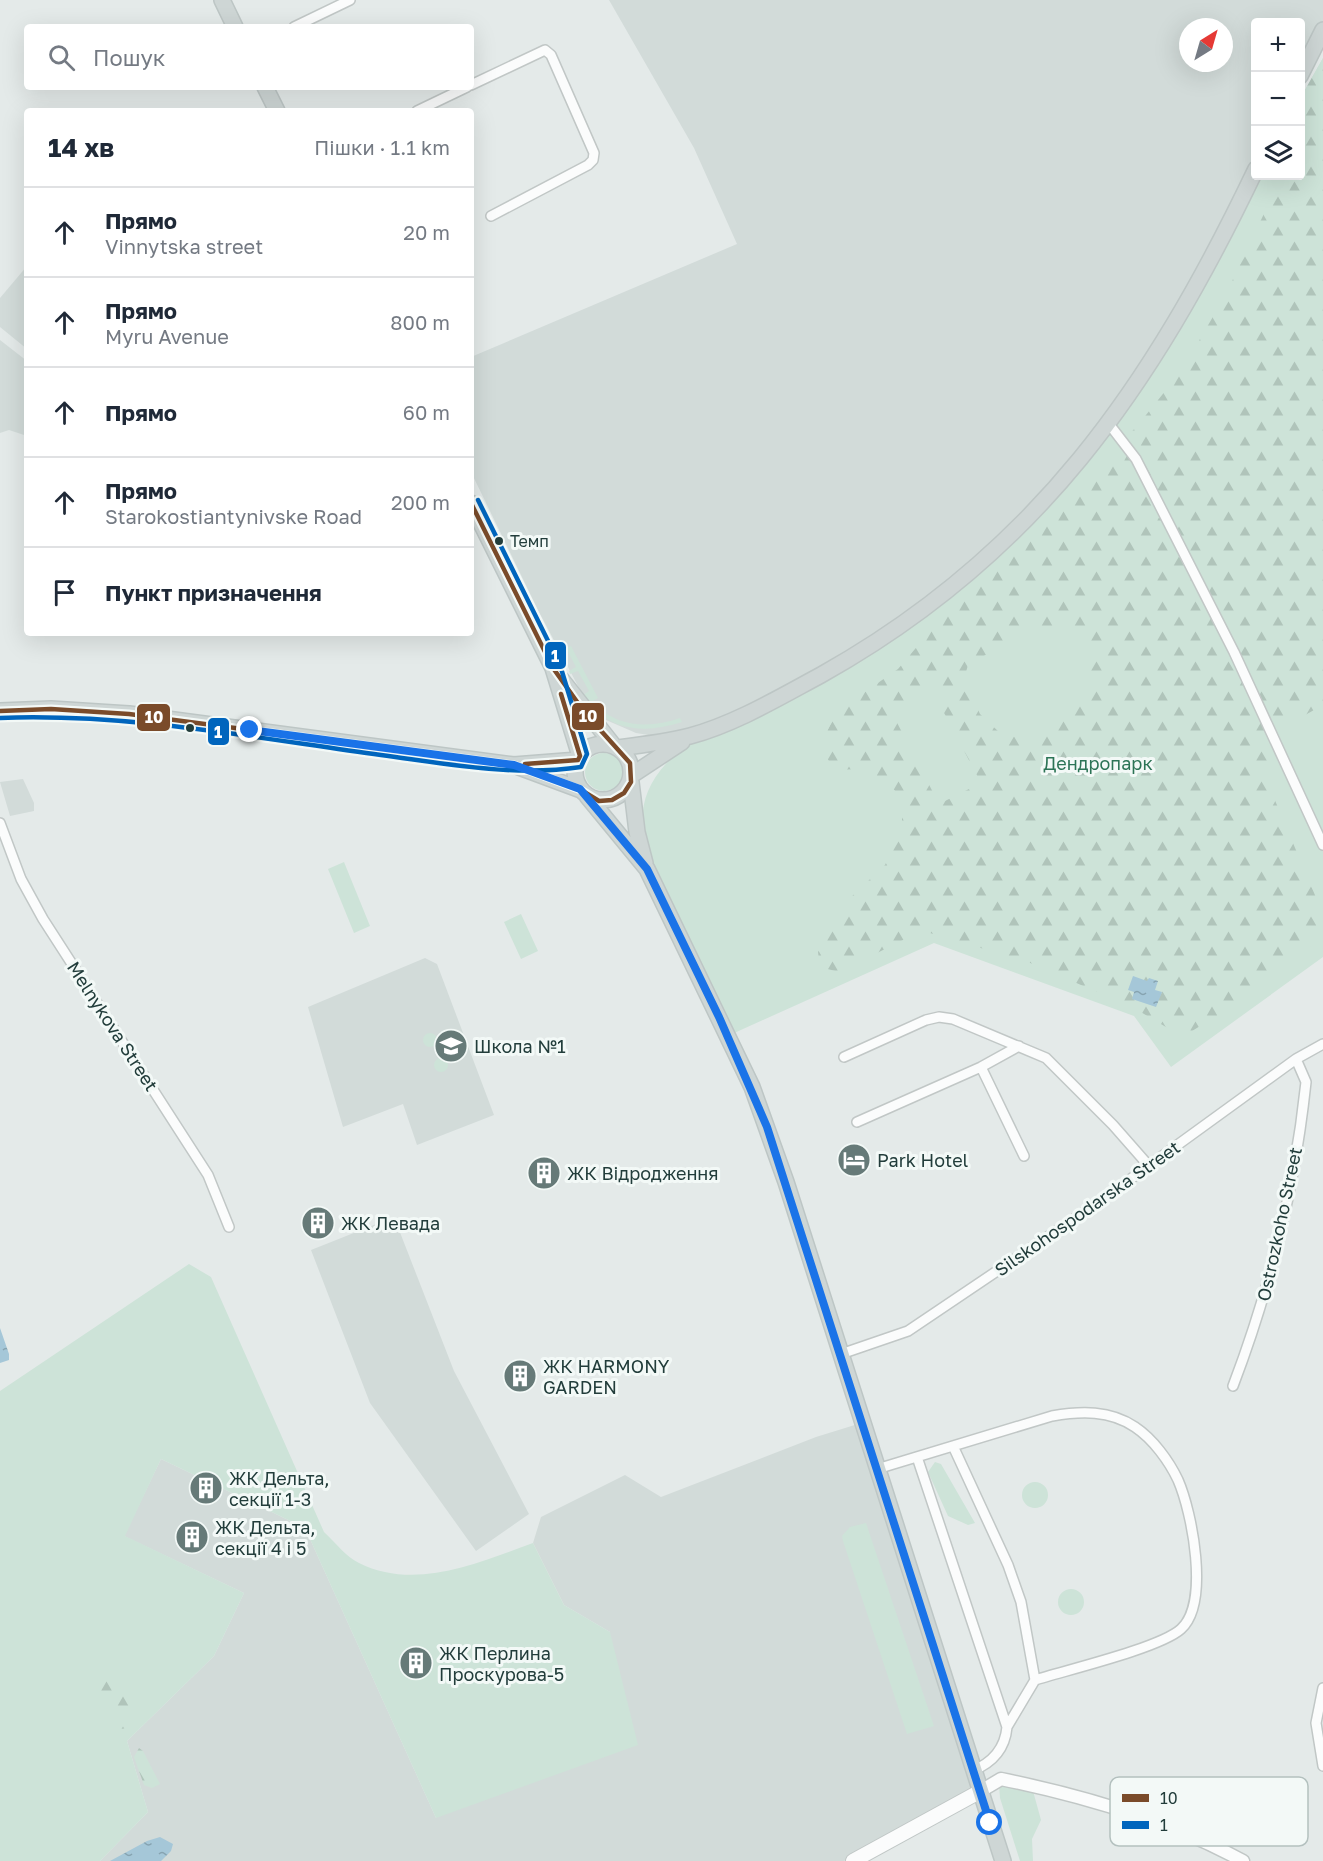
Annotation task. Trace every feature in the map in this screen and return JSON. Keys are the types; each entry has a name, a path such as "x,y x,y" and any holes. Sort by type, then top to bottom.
{"main road":[{"path":"222,0 234,24"},
{"path":"1302,72 1323,30"},
{"path":"266,90 276,108"},
{"path":"514,765 599,801 612,800 624,793 631,778 693,735 779,698 844,662 942,595 1002,545 1035,512 1109,424 1152,363 1195,290 1251,179"},
{"path":"474,509 553,668 579,758 575,773 584,793 647,869"},
{"path":"553,668 616,747 627,757 638,832 647,869 752,1087 786,1182 972,1771 1003,1861"},
{"path":"0,711 51,709 129,714 514,765 579,758 594,745 616,747 693,735"},
{"path":"853,1861 979,1792"}],"street":[{"path":"300,24 350,0"},
{"path":"474,84 545,50 551,55 594,153 593,160 588,165 491,216"},
{"path":"423,108 461,90"},
{"path":"1109,424 1136,459 1229,642 1323,845"},
{"path":"1312,824 1323,818"},
{"name":"Melnykova Street","path":"0,823 21,879 43,919 208,1175 229,1227"},
{"path":"844,1057 939,1017 953,1019 1046,1058 1070,1079 1149,1166"},
{"name":"Silskohospodarska Street","path":"841,1354 908,1331 1149,1166 1296,1059 1323,1044"},
{"path":"857,1122 981,1067 1019,1046"},
{"name":"Ostrozkoho Street","path":"1233,1386 1258,1321 1280,1236 1306,1082 1296,1059"},
{"path":"981,1067 1024,1156"},
{"path":"877,1469 1052,1416 1078,1411 1111,1416 1136,1428 1151,1440 1177,1478 1186,1503 1196,1577 1195,1607 1182,1629 1156,1642 1035,1680"},
{"path":"953,1446 1008,1565 1021,1602 1035,1680 1007,1731 999,1753 984,1766 972,1771"},
{"path":"917,1457 1007,1731"},
{"path":"1323,1688 1316,1723 1323,1766"},
{"path":"979,1792 1001,1779 1046,1788 1110,1808"},
{"path":"1214,1846 1243,1861"}],"shaded area":[{"path":"609,0 1323,0 1323,21 1305,59 1305,18 1251,18 1251,169 1220,234 1148,361 1032,509 939,591 842,658 722,719 667,738 636,733 606,720 589,707 538,610 474,478 474,356 737,244 694,148"},
{"path":"24,270 24,347 0,327 0,298"},
{"path":"0,340 24,359 24,435 9,430 0,433"},
{"path":"23,779 34,803 34,811 10,816 0,782"},
{"path":"425,958 437,964 494,1115 417,1145 403,1104 343,1127 308,1007"},
{"path":"394,1217 454,1371 529,1514 476,1551 370,1403 311,1250"},
{"path":"858,1424 974,1790 844,1861 100,1861 148,1812 127,1741 214,1656 244,1593 124,1536 161,1459 305,1528 436,1818 610,1632 564,1605 533,1543 541,1517 625,1475 661,1497 816,1437"}],"green space":[{"name":"Дендропарк","path":"1323,58 1323,957 1171,1067 1134,1016 934,943 732,1034 667,900 647,850 642,827 644,804 652,782 669,760 695,739 881,644 1075,473 1258,180 1305,180 1305,90"},
{"name":"Дендропарк","path":"1323,58 1323,705 1289,724 1265,764 1271,791 1320,907 1313,944 1267,985 1192,1031 1171,1030 1134,1008 1028,962 930,933 905,939 839,972 820,967 818,952 847,901 885,865 902,829 902,799 885,779 859,769 834,770 825,754 826,734 836,712 898,669 932,629 989,577 1138,425 1182,370 1225,296 1270,201 1277,180 1305,180 1305,90","holes":["1036,626 1065,626 1091,656 1090,690 1070,715 1031,741 1000,733 980,714 964,679 968,665","932,690 981,783 939,804 891,711"]},
{"path":"571,646 598,698 588,704 582,696 589,691 578,671 570,674 569,671 576,667 566,648"},
{"path":"597,706 615,719 636,724 658,723 680,718 682,722 647,729 625,726 604,717 594,709"},
{"path":"604,753 618,758 623,772 618,786 604,791 590,786 585,772 590,758"},
{"path":"344,862 370,926 354,933 328,869"},
{"path":"521,914 538,951 521,959 504,922"},
{"path":"427,1033 433,1033 437,1040 433,1047 427,1047 423,1043 423,1037"},
{"path":"438,1058 444,1058 448,1065 444,1072 438,1072 434,1068 434,1062"},
{"path":"189,1264 211,1277 324,1532 359,1563 380,1571 402,1574 424,1574 469,1566 533,1543 564,1605 610,1632 638,1745 436,1818 305,1528 161,1459 125,1536 244,1593 214,1656 127,1741 148,1812 100,1861 0,1861 0,1391"},
{"path":"935,1462 941,1464 975,1523 968,1525 948,1516 928,1472"},
{"path":"1035,1482 1044,1486 1048,1495 1044,1504 1035,1508 1026,1504 1022,1495 1026,1486"},
{"path":"866,1523 934,1726 907,1734 842,1536 850,1527"},
{"path":"1071,1589 1080,1593 1084,1602 1080,1611 1071,1615 1062,1611 1058,1602 1062,1593"},
{"path":"105,1671 127,1682 132,1705 129,1728 119,1729 105,1704 93,1694 98,1678"},
{"path":"139,1748 143,1751 160,1784 152,1788 144,1785 134,1757"},
{"path":"999,1785 1033,1791 1041,1820 1032,1839 1033,1861 1020,1861 1000,1798"}],"water":[{"path":"1133,976 1147,981 1149,978 1158,981 1155,990 1162,992 1156,1007 1132,999 1134,992 1128,990"},
{"path":"0,1328 9,1360 0,1363"},
{"path":"160,1837 173,1844 171,1851 161,1861 110,1861 147,1841"}],"transit line":[{"name":"1","path":"0,718 48,717 144,723 481,768 531,771 581,767 587,754 560,665 478,500"},
{"name":"10","path":"0,711 51,709 129,714 514,765 581,790 599,801 612,800 624,793 631,782 630,763 585,713 553,668 474,509"},
{"name":"10","path":"525,764 578,760 580,756 561,694"}],"place":[{"name":"Темп","path":"499,541"},
{"name":"Школа №1","path":"451,1046"},
{"name":"Park Hotel","path":"854,1160"},
{"name":"ЖК Відродження","path":"544,1173"},
{"name":"ЖК Левада","path":"318,1223"},
{"name":"ЖК HARMONY GARDEN","path":"520,1376"},
{"name":"ЖК Дельта, секції 1-3","path":"206,1488"},
{"name":"ЖК Дельта, секції 4 і 5","path":"192,1537"},
{"name":"ЖК Перлина Проскурова-5","path":"416,1663"}],"route":[{"path":"250,730 514,765 580,789 647,869 752,1087 767,1127 990,1823"}]}
